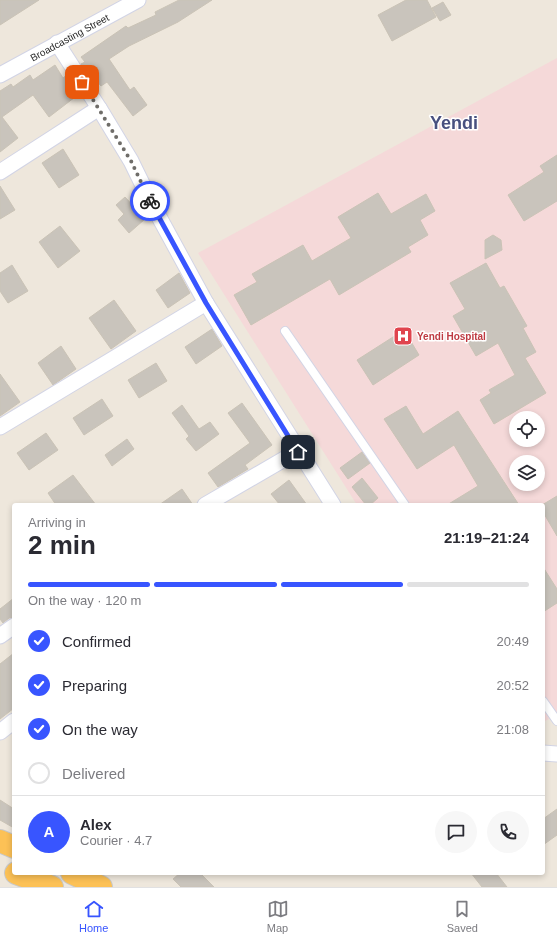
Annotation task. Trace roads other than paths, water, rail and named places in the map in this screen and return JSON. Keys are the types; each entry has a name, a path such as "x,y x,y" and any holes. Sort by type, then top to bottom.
{"highway":[{"path":"0,841 12,846"},
{"path":"0,867 12,872"},
{"path":"20,875 52,887"},
{"path":"76,875 101,887"}],"street":[{"name":"Broadcasting Street","path":"0,75 138,0"},
{"path":"57,43 131,161 152,204 206,303 298,452 332,503"},
{"path":"0,172 99,108"},
{"path":"0,427 206,303"},
{"path":"209,503 298,452"},
{"path":"0,636 12,627"},
{"path":"0,732 12,723"},
{"path":"545,753 557,754"}],"lane":[{"path":"284,331 404,503"},
{"path":"545,704 556,717"}],"place":[{"name":"Yendi Hospital","path":"403,336"}],"district":[{"name":"Yendi","path":"454,123"}]}
